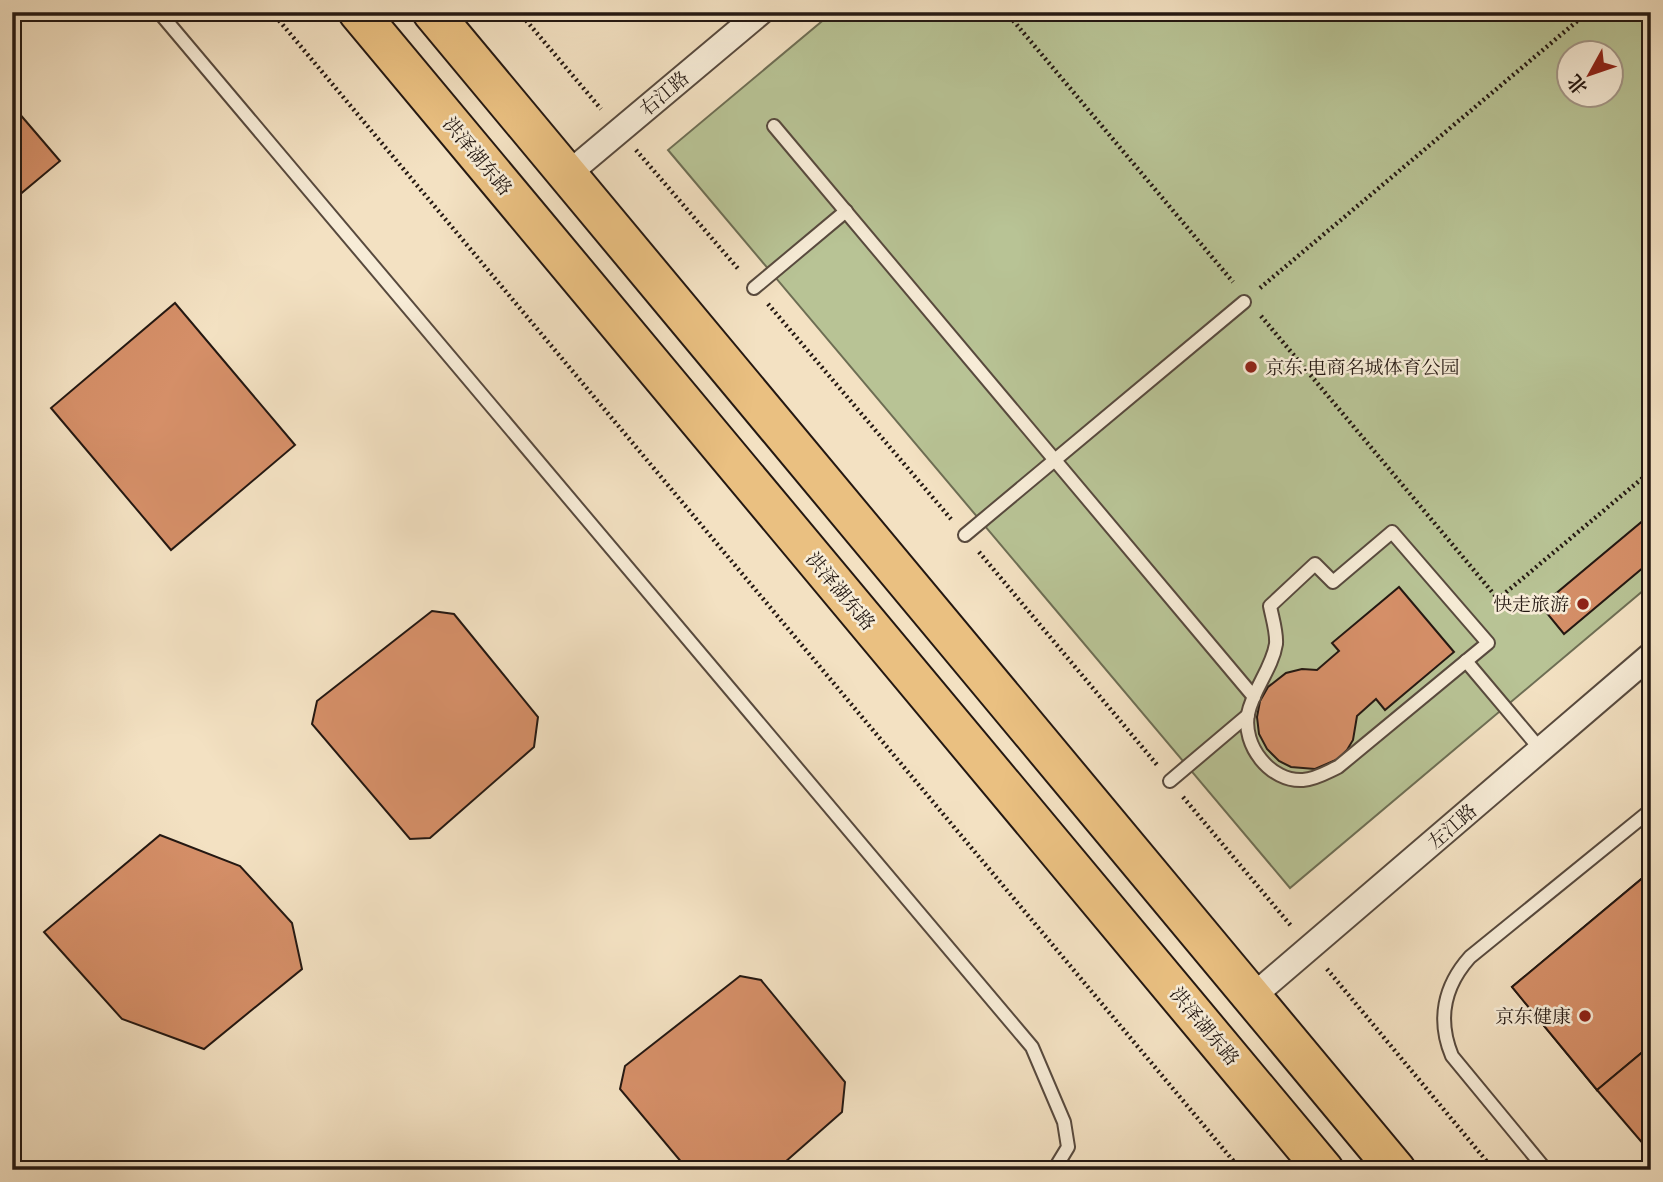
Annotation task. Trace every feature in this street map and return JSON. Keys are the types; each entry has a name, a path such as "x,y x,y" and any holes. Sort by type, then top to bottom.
{"main road":[{"name":"洪泽湖东路","path":"358,12 1324,1170"},
{"path":"432,12 1396,1170"}],"street":[{"name":"右江路","path":"568,174 761,12"},
{"name":"左江路","path":"1252,997 1651,655"}],"lane":[{"path":"159,12 1032,1047 1065,1122 1068,1147 1054,1170"},
{"path":"774,127 1254,697"},
{"path":"754,288 846,211"},
{"path":"965,535 1245,301"},
{"path":"1392,531 1488,643 1466,662 1338,766 1315,778 1290,779 1273,771 1252,748 1248,715 1276,641 1270,606 1315,564 1333,582 1392,531"},
{"path":"1466,662 1541,750"},
{"path":"1170,780 1248,715"},
{"path":"1546,1170 1452,1056 1445,1034 1443,1008 1449,986 1470,957 1651,810"}],"path":[{"path":"272,12 1241,1170"},
{"path":"519,12 965,535 1494,1170"},
{"path":"1006,12 1245,301 1498,599 1651,471"},
{"path":"1245,301 1588,12"}],"green space":[{"name":"京东·电商名城体育公园","path":"833,12 1651,12 1651,584 1290,888 668,150"}],"building":[{"path":"12,105 60,161 12,201"},
{"path":"175,303 295,445 171,550 51,408"},
{"path":"1651,514 1651,561 1564,634 1541,606"},
{"path":"1399,587 1454,652 1385,710 1376,699 1357,716 1353,740 1338,759 1315,769 1291,767 1279,761 1267,749 1259,734 1257,717 1260,701 1268,687 1286,673 1302,669 1317,670 1339,651 1332,643"},
{"path":"432,611 454,614 538,717 534,747 430,838 410,839 312,724 317,701"},
{"path":"160,835 240,866 292,923 302,969 204,1049 122,1019 44,932"},
{"path":"1651,871 1651,1045 1597,1090 1512,987"},
{"path":"1651,871 1651,1045 1597,1090 1512,987"},
{"path":"740,976 761,980 845,1082 842,1112 776,1170 688,1170 620,1089 625,1066"},
{"path":"1651,1045 1651,1153 1597,1090"}],"place":[{"name":"京东·电商名城体育公园","path":"1251,367"},
{"name":"快走旅游","path":"1583,604"},
{"name":"京东健康","path":"1585,1016"}]}
